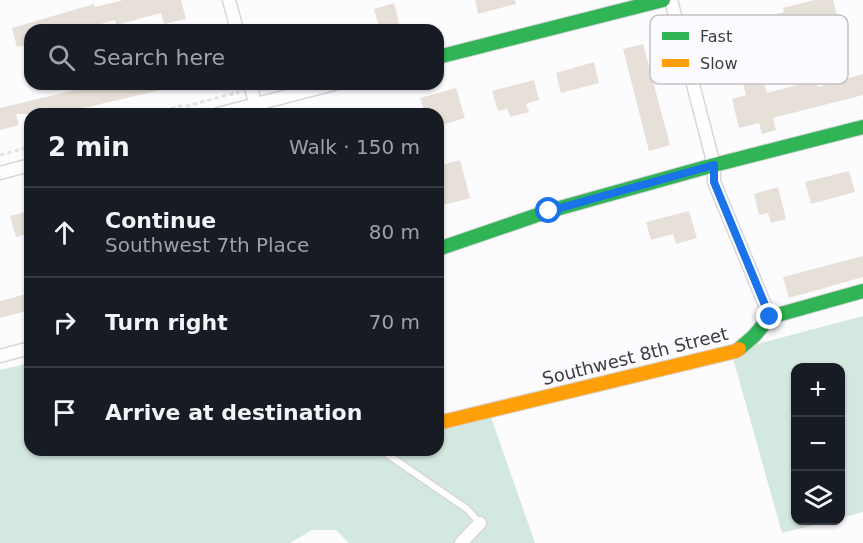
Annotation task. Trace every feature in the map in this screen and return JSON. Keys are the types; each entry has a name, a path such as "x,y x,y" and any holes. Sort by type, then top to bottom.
{"street":[{"path":"229,0 235,24"},
{"path":"444,55 663,0"},
{"path":"671,0 675,15"},
{"path":"693,84 714,165 714,182 770,317 863,291"},
{"path":"247,90 256,108"},
{"path":"260,108 316,90"},
{"path":"444,247 549,211 714,165 863,128"},
{"path":"0,173 24,167"},
{"name":"Southwest 8th Street","path":"444,422 736,351 754,336 770,317"},
{"path":"0,356 24,350"},
{"path":"461,543 480,523"}],"lane":[{"path":"390,456 467,509 480,523"}],"path":[{"path":"173,108 239,90"},
{"path":"0,155 24,149"}],"green space":[{"path":"863,316 863,512 845,517 845,363 791,363 791,525 814,525 782,533 731,351"},
{"path":"24,364 24,456 444,456 444,429 491,417 535,543 349,543 336,530 312,530 290,543 0,543 0,370"}],"building":[{"path":"123,0 181,0 186,19 164,24 161,13 120,24 116,24 115,20 101,24 26,24 94,4 95,7"},
{"path":"475,0 515,0 516,4 478,14"},
{"path":"814,0 833,0 837,15 773,15 784,12 783,8"},
{"path":"394,3 399,24 378,24 374,9"},
{"path":"24,24 24,45 17,47 12,28"},
{"path":"643,44 650,70 650,84 654,84 670,145 649,151 623,49"},
{"path":"594,62 599,83 561,93 556,73"},
{"path":"863,74 863,95 773,118 776,130 762,134 759,123 739,128 732,99 746,95 743,84 764,84 767,93 801,84 817,84 818,87 828,84 848,84 848,78"},
{"path":"534,80 539,100 526,104 529,112 510,117 507,109 498,111 492,91"},
{"path":"456,88 465,118 444,124 444,108 423,108 420,98"},
{"path":"75,90 160,90 84,108 24,108 24,114 16,114 19,125 0,130 0,108"},
{"path":"460,160 470,198 444,205 444,164"},
{"path":"849,171 855,192 811,204 805,182"},
{"path":"778,187 786,219 771,223 768,213 759,215 754,194"},
{"path":"689,211 697,238 676,244 673,234 651,240 646,222"},
{"path":"24,212 24,235 16,237 10,216"},
{"path":"863,256 863,277 789,298 783,277"},
{"path":"24,295 24,312 0,318 0,301"}],"traffic: fast":[{"path":"444,55 663,0"},
{"path":"444,247 549,211 863,127"},
{"path":"739,349 770,317 863,291"}],"traffic: slow":[{"path":"444,422 739,349"}],"route":[{"path":"549,211 714,165 714,182 770,317"}]}
